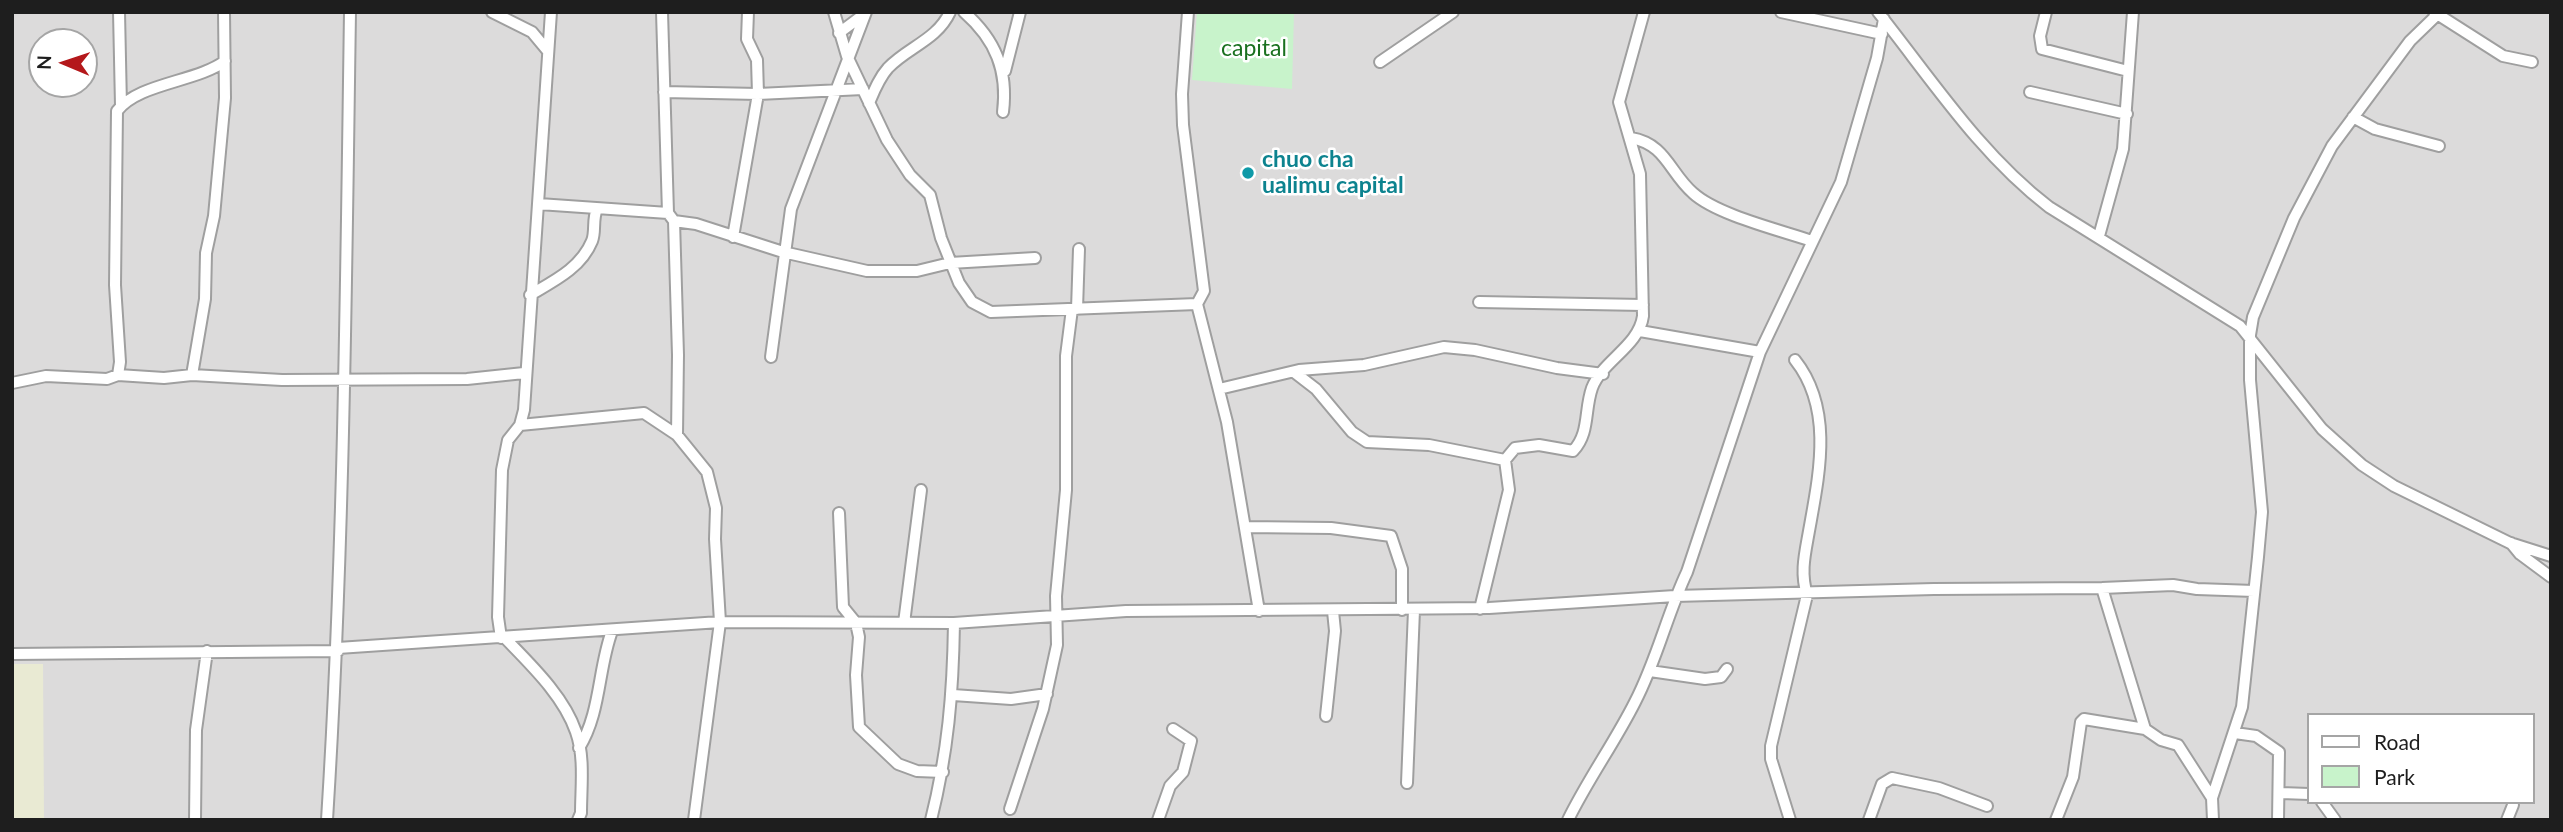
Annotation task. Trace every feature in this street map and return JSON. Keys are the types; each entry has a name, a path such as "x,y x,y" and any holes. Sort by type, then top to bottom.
{"street":[{"path":"118,375 120,362 115,285 115,118 121,106 119,12"},
{"path":"192,375 205,299 206,253 214,216 225,61 224,12"},
{"path":"327,820 338,650 346,378 351,12"},
{"path":"492,12 532,32 547,50"},
{"path":"551,12 539,204 524,373 524,410 520,425 508,440 502,470 498,617 503,638 555,695 576,732 581,813 578,820"},
{"path":"662,12 678,355 677,435"},
{"path":"733,237 758,94 757,61 747,39 748,12"},
{"path":"834,12 847,56 887,140 910,175 930,195 950,263 965,292 983,310 1197,304"},
{"path":"664,92 758,94 834,91 862,86 911,49 931,38 950,12"},
{"path":"964,12 998,58 1004,74"},
{"path":"1003,112 1004,74 1020,12"},
{"path":"1188,12 1182,94 1186,157 1204,291 1197,304 1202,334 1219,389 1246,527 1259,611"},
{"path":"1380,62 1453,12"},
{"path":"1480,609 1509,491 1505,460 1515,448 1539,445 1573,451 1584,435 1592,387 1640,331 1643,305 1640,174 1620,109 1620,94 1644,12"},
{"path":"1781,12 1882,34"},
{"path":"2046,12 2040,36 2042,49 2128,71"},
{"path":"2099,236 2123,149 2133,12"},
{"path":"839,33 866,13"},
{"path":"771,357 783,252 791,209 847,56 866,13"},
{"path":"2213,820 2212,798 2242,707 2262,512 2254,444 2250,335 2253,317 2294,218 2332,146 2410,41 2437,13 2503,56 2532,62"},
{"path":"1569,820 1650,671 1675,596 1687,572 1760,352 1841,182 1882,34 1881,16"},
{"path":"1881,16 1977,139 2021,186 2049,207 2208,305 2250,335 2322,429 2345,452 2395,486 2510,543 2551,556"},
{"path":"121,106 176,80 214,69 225,61"},
{"path":"869,103 887,69"},
{"path":"2030,92 2127,114"},
{"path":"2353,117 2375,129 2440,146"},
{"path":"1631,138 1645,140 1656,148 1686,187 1702,200 1812,241"},
{"path":"539,204 671,217 783,252 867,271 917,271 950,263 1035,258"},
{"path":"530,295 563,276 579,261 593,239 592,221 597,209"},
{"path":"1010,809 1047,694 1057,645 1056,615 1066,490 1066,356 1075,309 1079,249"},
{"path":"1479,302 1643,305"},
{"path":"1640,331 1662,332 1760,352"},
{"path":"1219,389 1294,372 1351,367 1456,347 1603,374"},
{"path":"1790,820 1771,759 1772,739 1807,595 1801,576 1819,474 1820,413 1808,376 1795,360"},
{"path":"1294,372 1316,390 1346,426 1367,442 1429,446 1505,460"},
{"path":"12,383 46,376 107,379 118,375 164,378 192,375 282,380 467,379 524,373"},
{"path":"520,425 644,414 677,435 706,472 716,508 720,622 694,820"},
{"path":"904,623 920,490"},
{"path":"839,513 843,607 856,623 859,637 856,675 859,727 898,764 917,771 943,772"},
{"path":"1246,527 1331,528 1391,536 1402,569 1402,610"},
{"path":"2510,543 2519,554 2551,577"},
{"path":"12,654 338,650 720,622 954,623 1116,611 1480,609 1675,596 1807,595 1957,589 2102,589 2173,584 2197,589 2254,592"},
{"path":"2102,589 2145,729"},
{"path":"1407,783 1414,610"},
{"path":"1326,716 1335,631 1333,611"},
{"path":"931,820 943,772 953,695 954,623"},
{"path":"579,748 589,731 605,649 612,631"},
{"path":"195,820 196,730 206,651"},
{"path":"1650,671 1705,679 1721,677 1727,669"},
{"path":"953,695 1011,699 1047,694"},
{"path":"2056,820 2073,777 2082,719 2145,729 2161,740 2178,745 2212,798"},
{"path":"1158,820 1170,786 1183,772 1191,741 1172,729"},
{"path":"2235,733 2256,736 2279,752 2281,793 2278,820"},
{"path":"1868,820 1882,784 1892,778 1939,788 1987,806"},
{"path":"2281,793 2308,794"},
{"path":"2323,804 2335,820"},
{"path":"2507,820 2513,804"}],"shaded area":[{"path":"12,12 2551,12 2551,820 12,820"}],"green space":[{"name":"capital","path":"1197,12 1294,12 1292,89 1192,80"},
{"path":"12,664 43,664 44,820 12,820"}],"place":[{"name":"chuo cha ualimu capital","path":"1248,173"}]}
